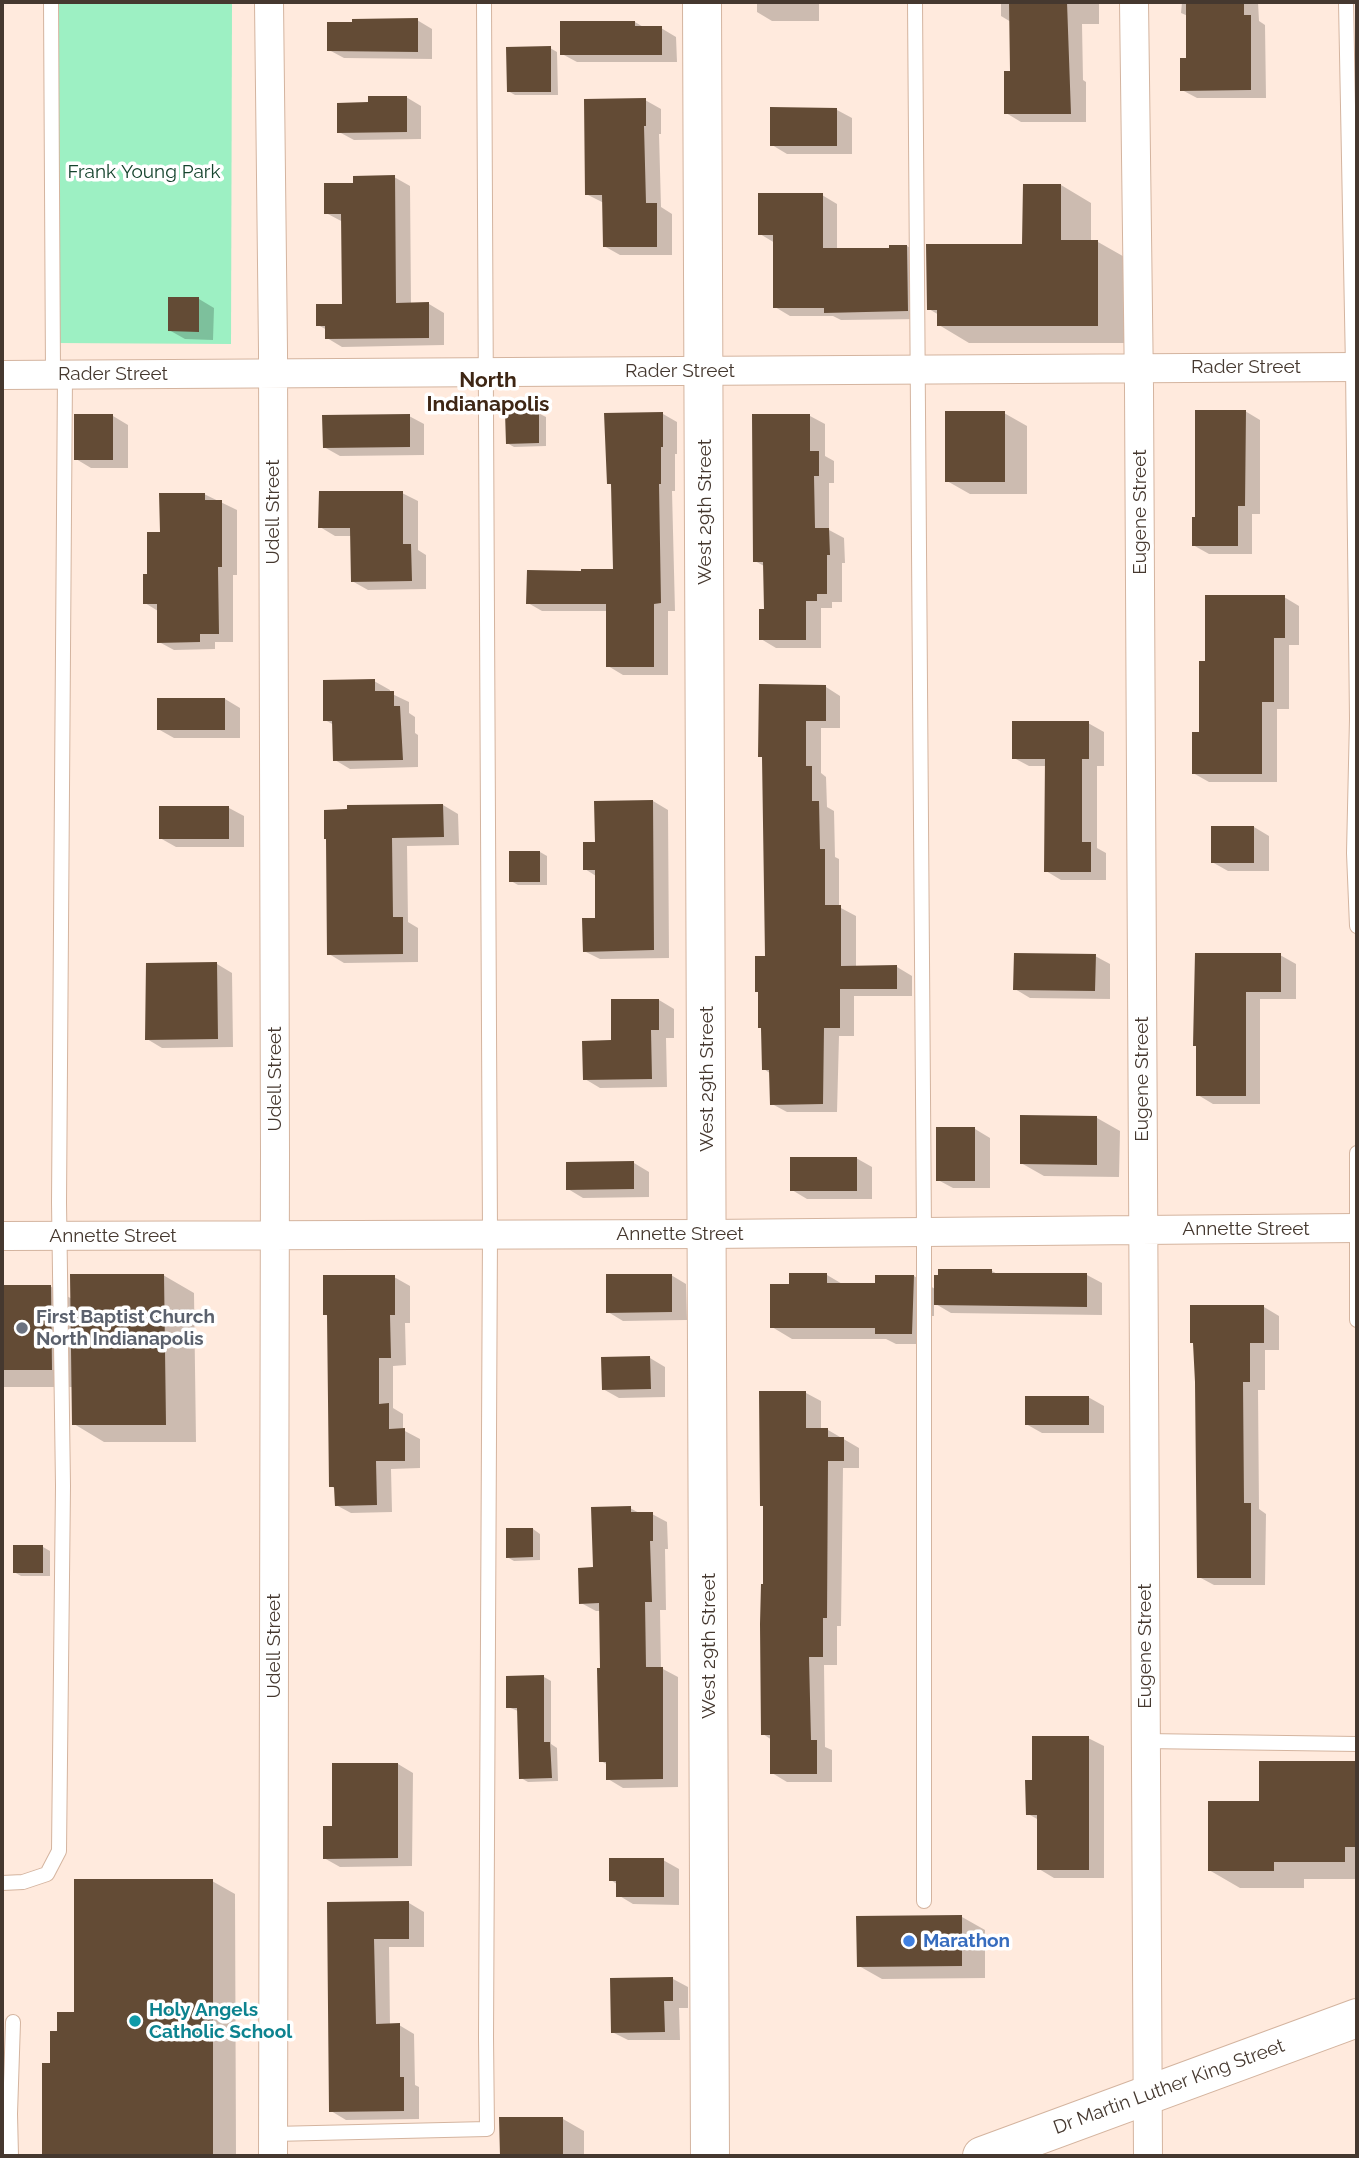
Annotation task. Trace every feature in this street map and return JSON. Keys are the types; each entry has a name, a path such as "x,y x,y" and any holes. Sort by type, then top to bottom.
{"main road":[{"name":"West 29th Street","path":"702,2 710,2156"},
{"name":"Dr Martin Luther King Street","path":"982,2156 1357,2018"}],"street":[{"name":"Udell Street","path":"270,2 273,373 273,2145"},
{"name":"Eugene Street","path":"1134,2 1139,368 1148,2156"},
{"name":"Rader Street","path":"2,375 1355,367"},
{"name":"Annette Street","path":"2,1236 708,1234 1357,1228"}],"lane":[{"path":"2,1883 23,1882 47,1874 59,1851 63,1486 59,1236 59,374 51,2"},
{"path":"273,2145 487,2129 490,1234 484,2"},
{"path":"915,2 924,1231 924,1900"},
{"path":"1346,2 1355,367 1357,719 1354,853 1357,926"},
{"path":"1357,1153 1357,1320"},
{"path":"1146,1741 1357,1744"},
{"path":"11,2156 6,2113 13,2022"}],"green space":[{"name":"Frank Young Park","path":"57,2 232,2 231,344 57,343"}],"building":[{"path":"1009,2 1067,2 1071,114 1004,114 1004,71 1010,71"},
{"path":"1186,2 1244,2 1244,15 1251,15 1251,90 1180,91 1180,58 1186,58"},
{"path":"418,18 418,52 327,51 327,22"},
{"path":"560,21 635,21 635,26 662,26 662,55 560,55"},
{"path":"551,46 551,92 507,92 506,47"},
{"path":"368,96 407,96 407,132 337,133 337,103 368,102"},
{"path":"646,98 646,203 657,203 657,247 603,247 602,195 585,195 584,99"},
{"path":"770,107 837,108 837,146 770,146"},
{"path":"395,175 396,303 429,302 429,338 325,339 325,326 316,326 316,304 342,304 341,214 324,214 324,183 353,183 353,176"},
{"path":"1023,184 1061,184 1061,240 1098,240 1098,326 937,326 937,310 927,310 926,244 1022,244"},
{"path":"758,193 823,193 823,248 889,248 889,245 907,245 908,311 824,313 824,308 773,308 773,235 758,235"},
{"path":"168,297 199,297 199,332 168,331"},
{"path":"1195,410 1246,410 1245,506 1238,506 1238,546 1192,546 1192,517 1195,517"},
{"path":"539,411 539,443 506,444 505,412"},
{"path":"945,411 1005,411 1005,482 945,482"},
{"path":"663,412 659,484 661,603 654,604 654,667 606,667 606,604 526,604 527,570 613,569 611,484 607,484 604,413"},
{"path":"74,414 113,414 113,460 74,460"},
{"path":"410,414 410,447 323,448 322,415"},
{"path":"752,414 810,414 810,451 819,451 819,476 814,476 815,528 829,528 830,555 827,555 827,594 817,594 817,601 806,601 806,640 759,640 759,609 764,609 763,562 753,562"},
{"path":"319,491 403,491 403,544 411,544 412,581 351,582 350,528 318,528"},
{"path":"159,493 205,493 205,500 222,500 222,567 218,567 219,634 200,634 200,642 157,643 157,604 143,604 143,574 147,574 147,532 160,532"},
{"path":"1205,595 1285,595 1285,638 1274,638 1274,702 1262,702 1262,774 1192,774 1192,732 1199,732 1199,661 1205,661"},
{"path":"375,679 375,691 394,691 394,706 400,706 403,760 333,761 332,721 323,721 323,680"},
{"path":"759,684 826,685 826,721 806,721 806,766 812,766 812,801 819,801 820,849 825,849 825,905 841,905 841,966 897,965 897,989 840,989 840,1028 824,1028 823,1104 770,1105 769,1070 762,1070 758,992 755,992 755,956 765,956 762,757 758,757"},
{"path":"157,698 225,698 225,730 157,730"},
{"path":"1012,721 1089,721 1089,759 1082,759 1082,842 1091,842 1091,872 1044,872 1045,759 1012,759"},
{"path":"653,800 654,950 583,952 582,918 595,918 595,870 583,870 583,842 595,842 594,801"},
{"path":"443,804 444,837 392,838 393,917 403,917 403,954 327,955 324,810 347,809 347,805"},
{"path":"159,806 229,806 229,839 159,839"},
{"path":"1211,826 1254,826 1254,863 1211,863"},
{"path":"509,851 540,851 540,882 509,882"},
{"path":"1014,953 1096,954 1095,991 1013,990"},
{"path":"1195,953 1281,953 1281,992 1246,992 1246,1096 1196,1096 1196,1046 1193,1046"},
{"path":"217,962 218,1039 145,1040 146,963"},
{"path":"611,999 659,999 659,1030 651,1030 652,1079 583,1080 582,1041 611,1040"},
{"path":"1020,1115 1097,1116 1097,1165 1020,1164"},
{"path":"936,1127 975,1127 975,1181 936,1181"},
{"path":"790,1157 857,1157 857,1191 790,1191"},
{"path":"634,1161 634,1189 566,1190 566,1162"},
{"path":"938,1269 992,1269 992,1273 1087,1273 1087,1307 934,1305 934,1275 938,1275"},
{"path":"789,1273 827,1273 827,1283 875,1283 875,1275 914,1275 912,1334 875,1334 875,1328 770,1328 770,1284 789,1284"},
{"path":"70,1274 164,1274 166,1425 72,1425"},
{"path":"606,1274 672,1274 672,1312 606,1313"},
{"path":"323,1275 395,1275 395,1315 390,1315 391,1358 379,1358 379,1404 389,1403 389,1429 405,1428 405,1461 376,1461 377,1505 335,1506 334,1487 329,1487 327,1315 323,1315"},
{"name":"First Baptist Church North Indianapolis","path":"2,1285 51,1285 52,1370 2,1370"},
{"path":"1190,1305 1264,1305 1264,1343 1250,1343 1250,1382 1243,1382 1244,1503 1251,1503 1251,1578 1197,1578 1195,1382 1193,1343 1190,1343"},
{"path":"650,1356 651,1389 602,1390 601,1357"},
{"path":"759,1391 806,1391 806,1428 828,1428 828,1437 844,1437 844,1461 828,1461 827,1618 823,1618 823,1657 809,1657 811,1740 817,1740 817,1774 770,1774 770,1735 761,1735 763,1506 760,1506"},
{"path":"1025,1396 1089,1396 1089,1425 1025,1425"},
{"path":"631,1506 631,1512 653,1512 653,1541 650,1541 652,1602 645,1602 646,1667 663,1667 663,1779 606,1780 606,1762 599,1762 599,1603 579,1604 578,1568 593,1567 591,1507"},
{"path":"506,1528 533,1528 533,1557 506,1558"},
{"path":"13,1545 43,1545 43,1573 13,1573"},
{"path":"544,1675 544,1742 550,1742 552,1778 519,1779 517,1708 506,1708 506,1676"},
{"path":"1032,1736 1089,1736 1089,1870 1037,1870 1037,1815 1026,1815 1025,1780 1032,1780"},
{"path":"1259,1761 1357,1761 1357,1847 1345,1847 1345,1862 1274,1862 1274,1871 1208,1871 1208,1801 1259,1801"},
{"path":"332,1763 398,1763 398,1858 323,1859 323,1826 332,1826"},
{"path":"609,1858 664,1858 664,1897 616,1897 616,1881 609,1881"},
{"name":"Holy Angels Catholic School","path":"74,1879 213,1879 213,2156 42,2156 42,2063 50,2063 50,2031 57,2031 57,2012 74,2012"},
{"path":"409,1901 409,1939 374,1939 376,2024 400,2023 400,2077 404,2077 404,2111 329,2112 327,1902"},
{"name":"Marathon","path":"962,1915 962,1966 857,1967 856,1916"},
{"path":"673,1977 673,2001 664,2001 665,2032 611,2033 610,1978"},
{"path":"499,2117 563,2117 563,2156 500,2156"}],"place":[{"name":"First Baptist Church North Indianapolis","path":"22,1328"},
{"name":"Marathon","path":"909,1941"},
{"name":"Holy Angels Catholic School","path":"135,2021"}],"district":[{"name":"North Indianapolis","path":"488,393"}]}
